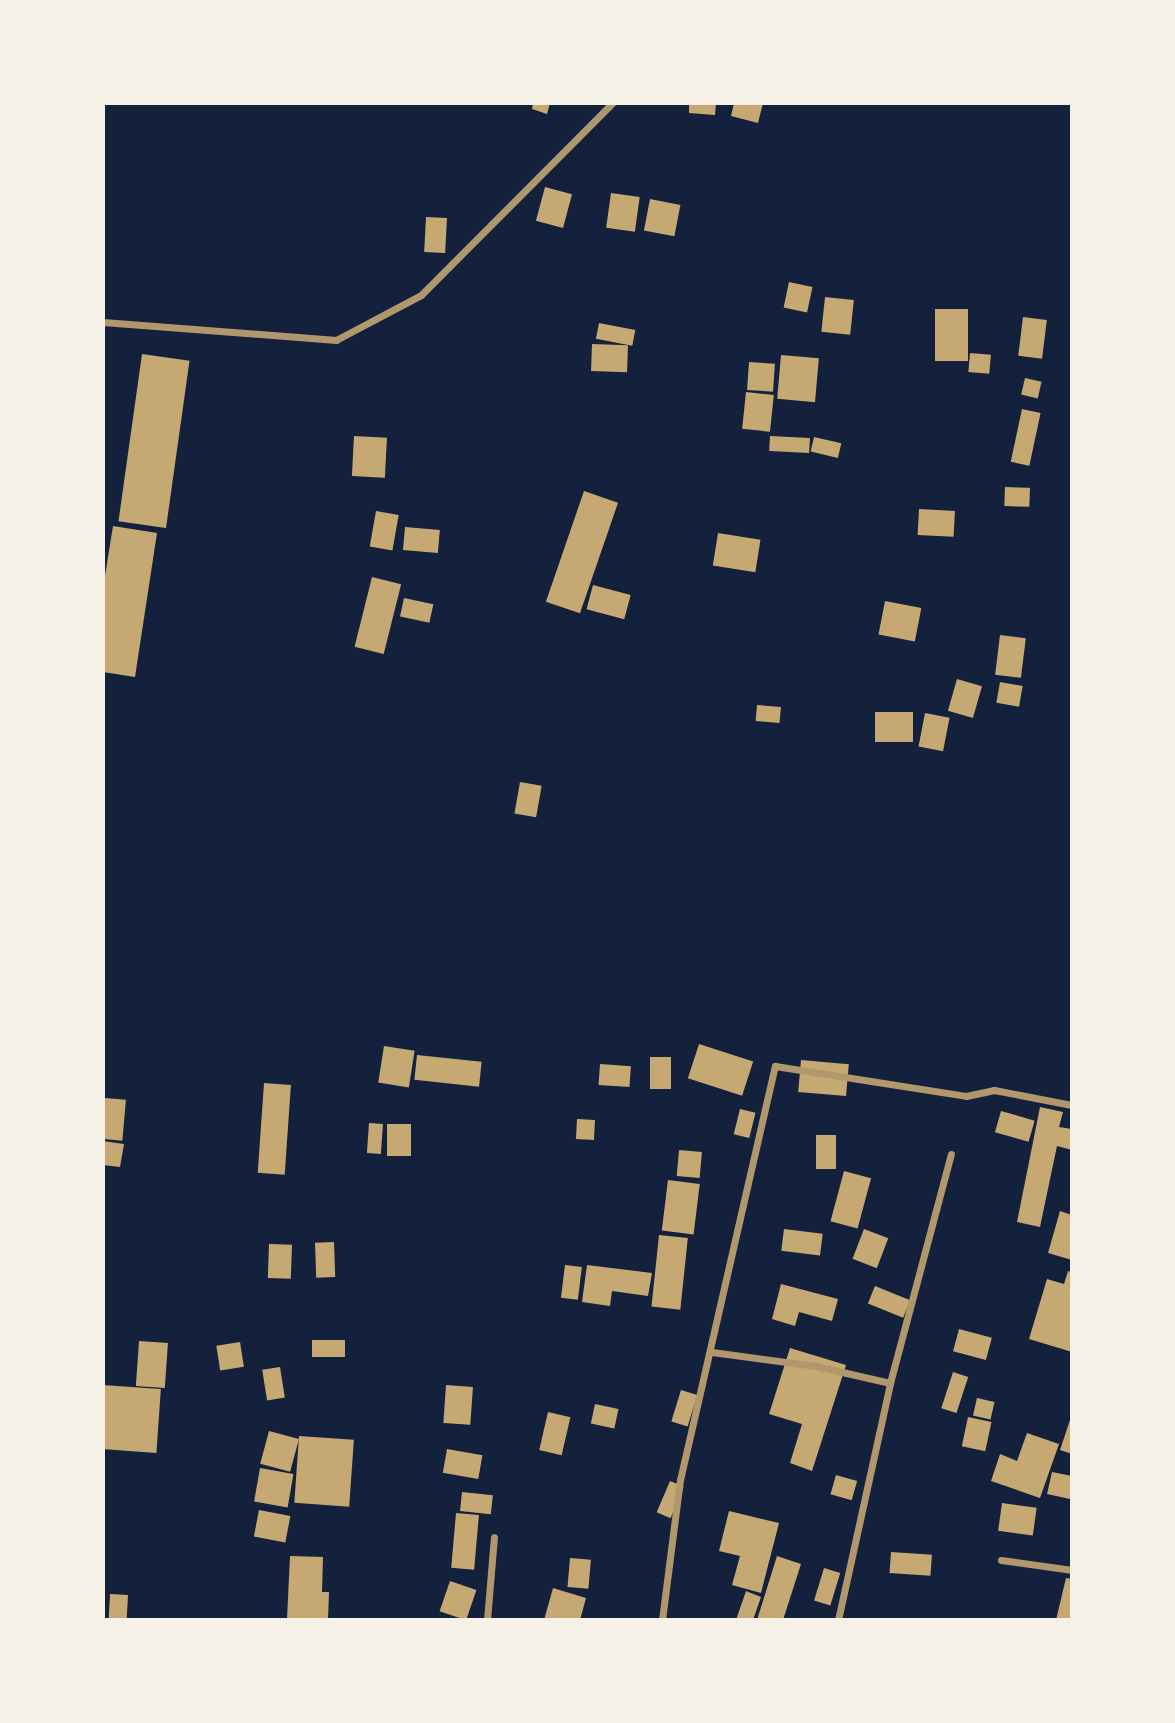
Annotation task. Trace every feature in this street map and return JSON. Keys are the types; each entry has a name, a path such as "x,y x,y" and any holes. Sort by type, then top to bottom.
{"street":[{"path":"103,322 336,340 421,295 612,103"},
{"path":"662,1620 680,1479 712,1352 775,1066 966,1096 994,1090 1072,1105"},
{"path":"838,1620 890,1383 951,1154"},
{"path":"712,1352 816,1366 890,1383"},
{"path":"487,1620 494,1537"},
{"path":"1001,1560 1072,1570"}],"building":[{"path":"533,103 550,103 547,114 532,109"},
{"path":"689,103 716,103 715,115 689,113"},
{"path":"734,103 763,103 758,123 731,116"},
{"path":"545,187 572,194 563,228 536,221"},
{"path":"611,193 640,197 635,232 606,228"},
{"path":"650,199 680,205 674,236 644,230"},
{"path":"426,217 447,218 445,253 424,252"},
{"path":"789,282 812,287 807,312 784,307"},
{"path":"825,297 854,300 850,335 821,332"},
{"path":"935,309 968,309 968,361 935,361"},
{"path":"1023,317 1047,320 1042,359 1018,356"},
{"path":"599,323 635,330 632,346 596,339"},
{"path":"592,344 628,345 627,372 591,371"},
{"path":"970,353 991,355 989,374 968,372"},
{"path":"142,354 190,361 166,528 118,521"},
{"path":"781,355 819,358 815,402 777,399"},
{"path":"749,362 775,364 773,392 747,390"},
{"path":"1025,378 1042,382 1038,398 1021,395"},
{"path":"746,392 774,395 770,432 742,429"},
{"path":"1022,409 1041,413 1029,466 1011,462"},
{"path":"354,436 387,438 385,478 352,476"},
{"path":"770,436 810,438 809,453 769,451"},
{"path":"814,437 841,443 838,458 811,452"},
{"path":"1005,487 1030,488 1029,507 1004,506"},
{"path":"584,491 618,503 580,613 546,602"},
{"path":"919,509 955,511 954,537 918,535"},
{"path":"376,511 399,515 392,550 370,546"},
{"path":"113,526 157,533 135,677 103,672 103,588"},
{"path":"405,527 440,530 438,553 403,550"},
{"path":"718,533 760,540 755,572 713,566"},
{"path":"372,577 401,584 384,654 355,647"},
{"path":"593,585 631,595 624,619 587,609"},
{"path":"404,598 433,604 429,623 400,617"},
{"path":"885,601 921,608 915,641 879,634"},
{"path":"1000,635 1026,638 1021,678 995,675"},
{"path":"957,679 982,686 973,718 948,711"},
{"path":"1000,682 1023,686 1019,707 996,703"},
{"path":"757,705 781,707 780,723 756,721"},
{"path":"875,712 913,712 913,742 875,742"},
{"path":"925,713 950,718 943,751 919,746"},
{"path":"520,782 542,786 536,817 514,814"},
{"path":"699,1044 753,1062 742,1096 688,1078"},
{"path":"384,1046 415,1051 409,1087 378,1083"},
{"path":"417,1055 482,1062 479,1087 414,1080"},
{"path":"650,1057 671,1057 671,1089 650,1089"},
{"path":"801,1060 849,1064 846,1096 798,1092"},
{"path":"600,1064 631,1066 629,1087 599,1085"},
{"path":"264,1083 291,1085 285,1175 258,1173"},
{"path":"105,1098 126,1100 122,1141 103,1139"},
{"path":"1040,1107 1063,1112 1059,1127 1072,1129 1072,1150 1057,1146 1040,1227 1017,1222"},
{"path":"740,1109 756,1113 749,1138 734,1134"},
{"path":"1001,1111 1035,1121 1029,1142 995,1132"},
{"path":"577,1119 595,1120 594,1140 576,1139"},
{"path":"369,1123 383,1124 381,1154 367,1153"},
{"path":"387,1124 411,1124 411,1156 387,1156"},
{"path":"816,1135 836,1135 836,1169 816,1169"},
{"path":"103,1141 124,1144 120,1167 103,1165"},
{"path":"679,1150 702,1152 700,1178 677,1176"},
{"path":"844,1171 871,1178 858,1228 831,1221"},
{"path":"668,1180 700,1184 694,1235 662,1231"},
{"path":"1060,1211 1072,1215 1072,1260 1048,1253"},
{"path":"784,1229 823,1234 820,1256 781,1251"},
{"path":"864,1229 888,1238 877,1268 853,1259"},
{"path":"659,1235 688,1238 680,1310 651,1307"},
{"path":"334,1242 335,1277 316,1278 315,1243"},
{"path":"269,1244 292,1245 291,1279 268,1278"},
{"path":"565,1265 582,1267 578,1300 561,1298"},
{"path":"587,1265 652,1273 648,1296 612,1291 610,1306 582,1302"},
{"path":"1068,1271 1072,1272 1072,1352 1029,1339 1047,1279 1064,1284"},
{"path":"781,1284 838,1299 832,1321 799,1312 795,1326 772,1319"},
{"path":"875,1286 910,1300 903,1318 868,1304"},
{"path":"959,1329 992,1338 986,1360 953,1351"},
{"path":"312,1340 345,1340 345,1357 312,1357"},
{"path":"139,1341 168,1343 165,1388 136,1386"},
{"path":"240,1342 244,1367 220,1370 216,1346"},
{"path":"790,1348 846,1365 812,1471 790,1463 802,1424 769,1414"},
{"path":"280,1367 285,1398 267,1400 262,1370"},
{"path":"953,1372 968,1377 956,1413 941,1408"},
{"path":"103,1385 161,1389 156,1453 103,1449"},
{"path":"446,1385 473,1387 470,1425 443,1423"},
{"path":"681,1390 697,1395 688,1427 671,1422"},
{"path":"977,1398 995,1402 990,1420 973,1416"},
{"path":"595,1404 618,1409 614,1429 591,1424"},
{"path":"548,1412 570,1417 562,1455 539,1450"},
{"path":"968,1417 991,1422 985,1451 962,1446"},
{"path":"1072,1417 1072,1454 1060,1450"},
{"path":"269,1431 299,1439 290,1472 260,1464"},
{"path":"1027,1433 1059,1444 1040,1498 991,1481 1000,1454 1017,1461"},
{"path":"299,1436 354,1440 349,1507 294,1503"},
{"path":"447,1449 482,1455 478,1479 443,1473"},
{"path":"260,1468 293,1474 288,1507 254,1501"},
{"path":"1052,1472 1072,1476 1070,1499 1047,1494"},
{"path":"836,1475 857,1481 852,1500 830,1494"},
{"path":"670,1481 684,1487 671,1518 657,1512"},
{"path":"462,1492 493,1495 491,1514 460,1511"},
{"path":"1002,1503 1037,1508 1033,1536 998,1531"},
{"path":"259,1510 290,1516 285,1543 254,1537"},
{"path":"729,1511 779,1523 761,1593 732,1585 740,1556 719,1551"},
{"path":"456,1513 479,1515 474,1570 451,1568"},
{"path":"891,1552 932,1555 930,1576 890,1573"},
{"path":"290,1556 323,1557 322,1592 329,1592 328,1620 287,1619"},
{"path":"777,1556 801,1564 783,1620 757,1620"},
{"path":"570,1558 591,1560 588,1589 567,1587"},
{"path":"824,1568 840,1573 830,1605 814,1601"},
{"path":"1066,1578 1072,1579 1072,1620 1056,1620"},
{"path":"450,1581 476,1590 466,1620 440,1611"},
{"path":"553,1588 586,1598 580,1620 544,1620"},
{"path":"746,1591 761,1597 753,1620 736,1620"},
{"path":"110,1594 128,1595 127,1620 109,1620"}]}
